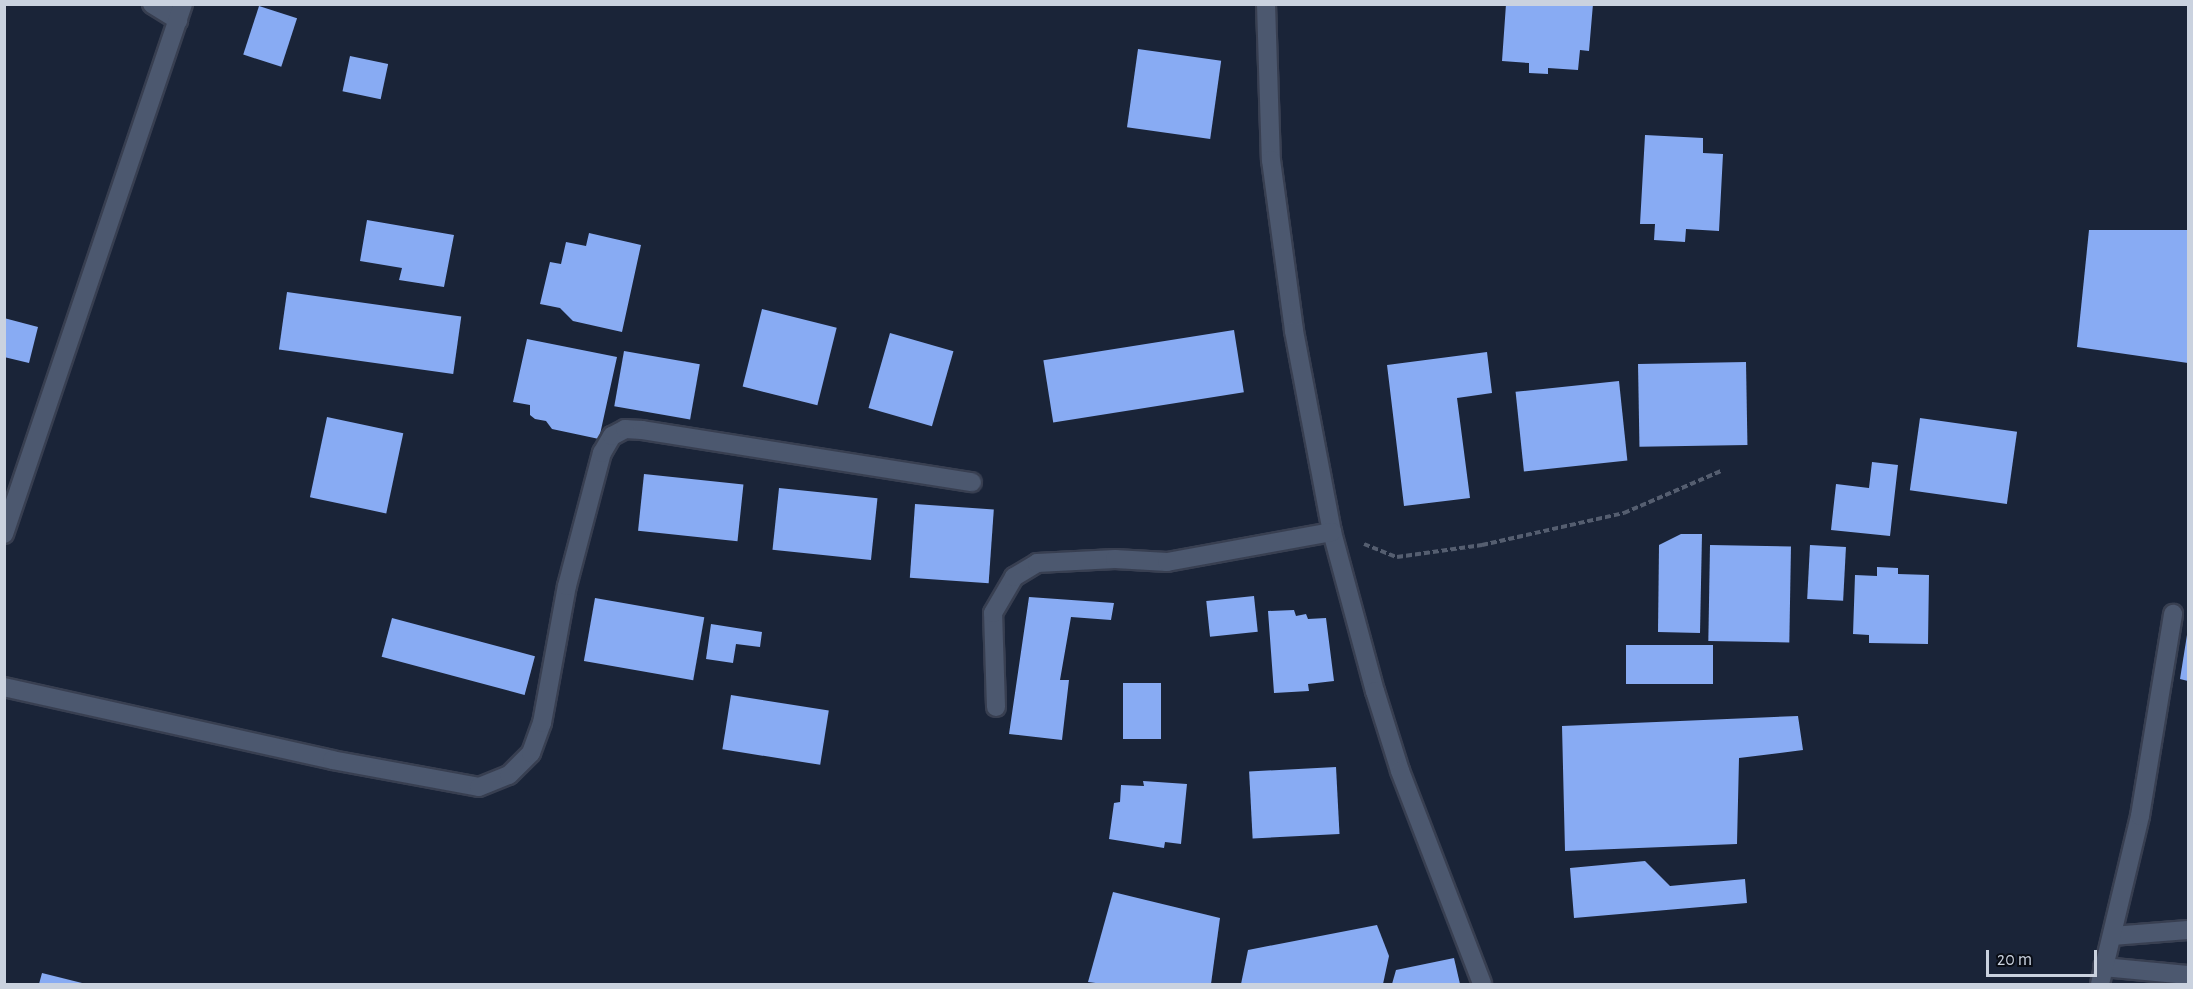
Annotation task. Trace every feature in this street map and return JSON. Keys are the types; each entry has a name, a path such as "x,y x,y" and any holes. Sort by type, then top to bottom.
{"street":[{"path":"4,534 180,12 152,4"},
{"path":"1266,4 1271,160 1294,331 1332,532 1375,691 1400,771 1482,984"},
{"path":"4,687 332,760 479,787 509,776 531,753 542,723 567,586 602,453 612,436 625,429 642,430 972,482"},
{"path":"996,707 993,613 1014,578 1036,562 1114,559 1167,562 1332,532"},
{"path":"2173,614 2140,816 2102,976 2188,975"},
{"path":"2112,936 2188,930"}],"path":[{"path":"1332,532 1397,557 1482,544 1624,513 1721,471"}],"building":[{"path":"1506,4 1593,4 1589,51 1580,50 1578,70 1548,68 1548,74 1529,73 1529,63 1502,61"},
{"path":"259,6 297,18 281,67 243,55"},
{"path":"1138,49 1221,61 1210,139 1127,127"},
{"path":"350,56 388,64 381,99 343,91"},
{"path":"1645,135 1703,138 1703,153 1723,154 1719,231 1686,229 1685,242 1654,240 1655,224 1640,224"},
{"path":"367,220 454,235 444,287 399,280 402,268 360,261"},
{"path":"2089,230 2188,230 2188,363 2077,347"},
{"path":"589,233 641,245 622,332 573,321 560,308 540,304 550,262 561,264 566,242 586,246"},
{"path":"287,292 461,316 453,374 279,349"},
{"path":"762,309 837,328 817,405 743,387"},
{"path":"4,318 38,327 29,363 4,357"},
{"path":"1234,330 1244,392 1053,422 1043,360"},
{"path":"890,333 953,351 932,426 869,408"},
{"path":"527,339 617,357 599,439 552,429 546,421 535,419 530,415 530,405 513,402"},
{"path":"624,351 700,364 690,420 614,406"},
{"path":"1487,352 1492,393 1457,398 1470,498 1404,506 1387,365"},
{"path":"1746,362 1747,445 1639,447 1638,364"},
{"path":"1619,381 1627,461 1524,471 1516,392"},
{"path":"327,417 403,433 386,513 310,497"},
{"path":"1920,418 2017,432 2007,504 1910,490"},
{"path":"1872,462 1898,465 1890,536 1831,530 1836,484 1869,488"},
{"path":"644,474 743,484 737,541 638,531"},
{"path":"779,488 877,498 871,560 773,550"},
{"path":"915,504 994,510 989,583 910,578"},
{"path":"1681,534 1702,534 1700,633 1658,632 1659,545"},
{"path":"1710,545 1791,546 1789,642 1708,641"},
{"path":"1810,545 1846,547 1843,601 1807,599"},
{"path":"1877,567 1898,568 1898,574 1929,575 1928,644 1869,643 1869,635 1853,634 1855,575 1877,576"},
{"path":"1254,596 1258,632 1210,637 1206,601"},
{"path":"1029,597 1114,603 1111,620 1071,617 1060,680 1069,680 1062,740 1009,734"},
{"path":"595,598 704,617 693,680 584,661"},
{"path":"1294,610 1296,616 1306,614 1308,619 1326,618 1334,681 1308,684 1309,691 1274,693 1268,611"},
{"path":"392,618 535,656 525,695 382,657"},
{"path":"711,624 762,632 760,647 736,644 733,663 706,659"},
{"path":"2188,635 2188,681 2180,679"},
{"path":"1626,645 1713,645 1713,684 1626,684"},
{"path":"1123,683 1161,683 1161,739 1123,739"},
{"path":"731,695 829,710 820,765 722,749"},
{"path":"1798,716 1803,750 1739,758 1737,844 1565,851 1562,726"},
{"path":"1336,767 1340,834 1253,838 1249,772"},
{"path":"1143,781 1187,784 1181,844 1165,842 1164,848 1109,839 1114,803 1120,802 1121,785 1144,786"},
{"path":"1645,861 1670,886 1745,879 1747,903 1574,918 1570,868"},
{"path":"1113,892 1220,918 1211,984 1088,982"},
{"path":"1377,925 1389,956 1383,984 1241,984 1248,950"},
{"path":"1454,958 1460,984 1392,984 1396,970"},
{"path":"42,973 86,984 39,984"}]}
